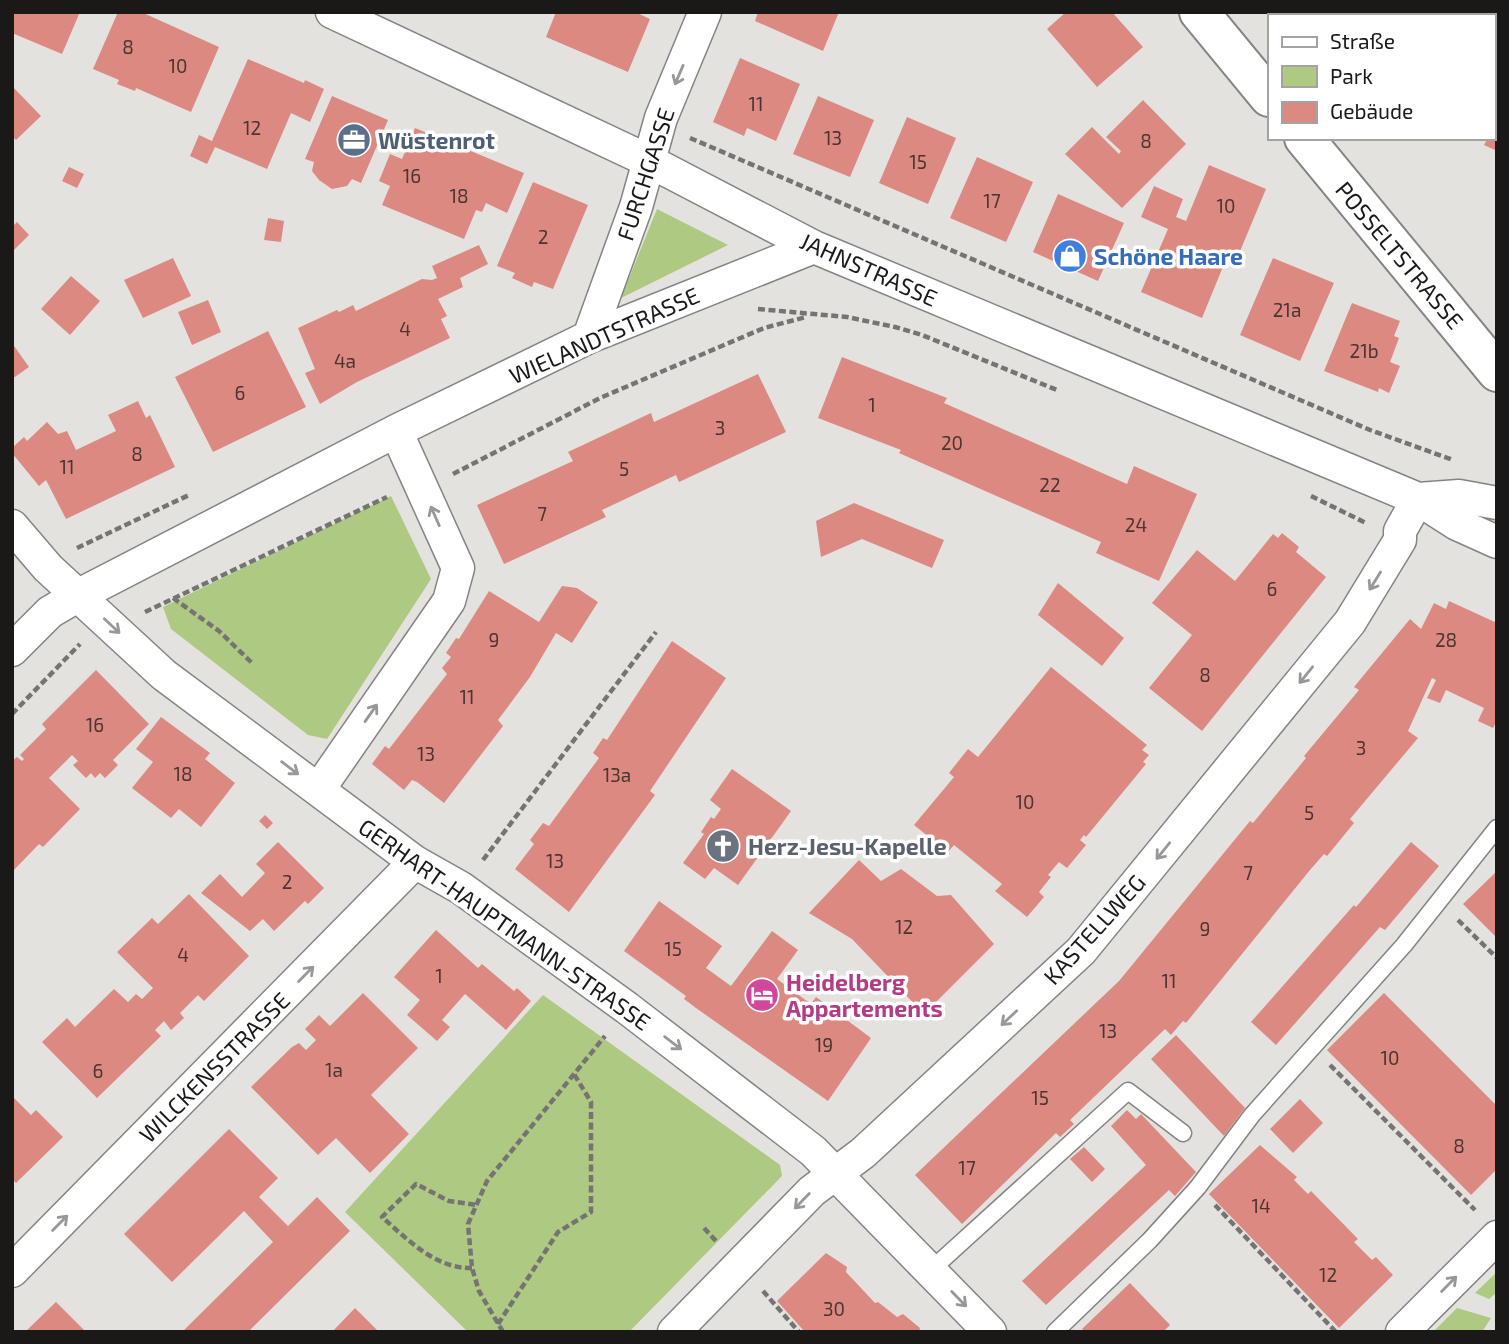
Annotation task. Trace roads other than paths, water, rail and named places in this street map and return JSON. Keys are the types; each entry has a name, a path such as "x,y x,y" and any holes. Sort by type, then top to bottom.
{"street":[{"name":"JAHNSTRASSE","path":"332,12 647,160 814,247 1418,499 1457,524 1497,542"},
{"name":"FURCHGASSE","path":"589,337 636,207 647,160 661,118 705,12"},
{"path":"1199,12 1268,96"},
{"name":"POSSELTSTRASSE","path":"1306,140 1497,372"},
{"name":"WIELANDTSTRASSE","path":"12,650 50,612 79,595 396,431 589,337 814,247"},
{"path":"318,789 449,601 458,568 396,431"},
{"name":"JAHNSTRASSE","path":"1418,499 1459,496 1497,503"},
{"name":"KASTELLWEG","path":"674,1332 812,1191 863,1153 1081,951 1350,622 1400,540 1400,531 1418,499"},
{"name":"GERHART-HAUPTMANN-STRASSE","path":"12,526 48,568 164,675 415,862 461,888 626,1008 838,1172 990,1332"},
{"name":"WILCKENSSTRASSE","path":"12,1271 415,862"},
{"path":"1402,1332 1491,1229"}],"lane":[{"path":"1055,1332 1150,1240 1198,1187 1252,1115 1440,902 1497,828"},
{"path":"931,1270 1128,1091 1182,1133"}],"place":[{"name":"Wüstenrot","path":"354,140"},
{"name":"Schöne Haare","path":"1070,256"},
{"name":"Herz-Jesu-Kapelle","path":"723,846"},
{"name":"Heidelberg Appartements","path":"762,995"}]}
